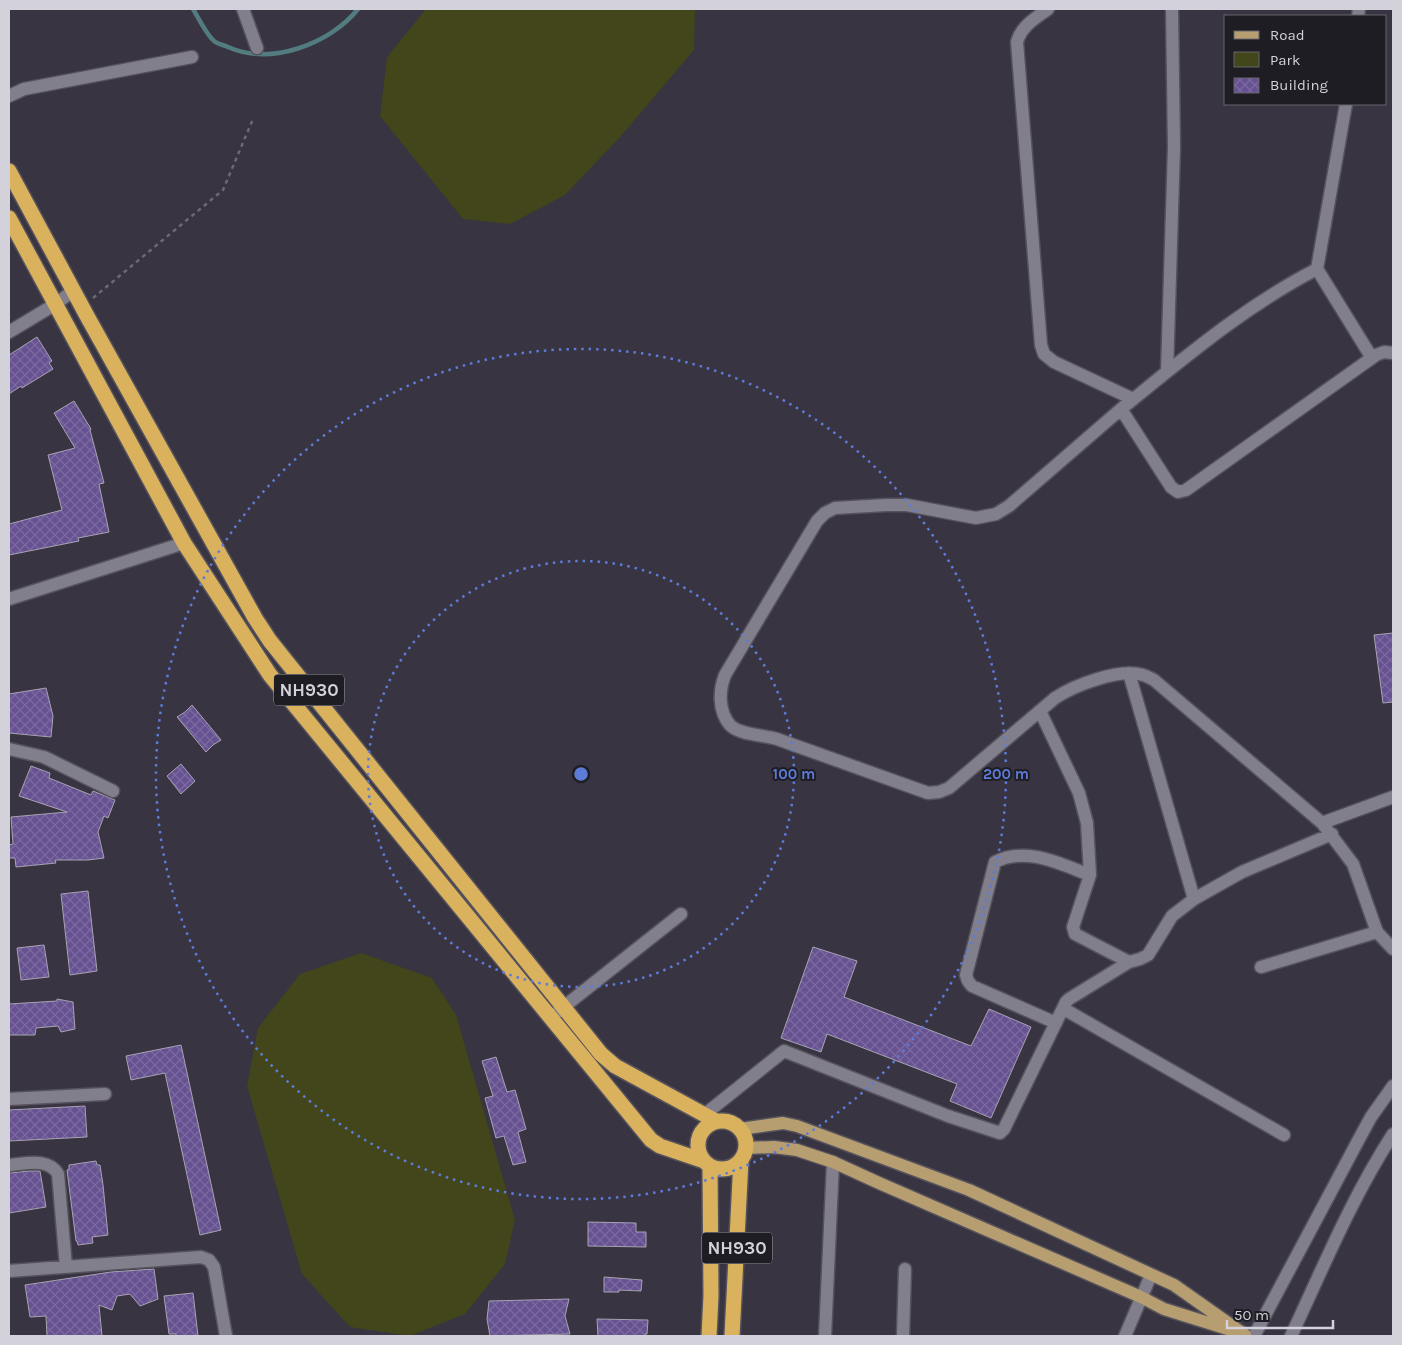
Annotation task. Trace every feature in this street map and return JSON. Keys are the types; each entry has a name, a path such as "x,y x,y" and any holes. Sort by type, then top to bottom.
{"highway":[{"name":"NH930","path":"9,171 73,291 262,630 607,1060 710,1118 728,1122 740,1129 745,1138 732,1336"},
{"name":"NH930","path":"9,218 54,305 184,543 270,675 651,1140 660,1146 720,1170 728,1169 743,1154"},
{"name":"NH930","path":"709,1336 711,1296 707,1164 697,1149 697,1141 710,1118"}],"main road":[{"path":"740,1129 783,1123 797,1126 969,1190 1174,1285 1250,1336"},
{"path":"743,1154 774,1147 797,1150 833,1162 1164,1308 1250,1336"}],"street":[{"path":"243,9 257,48"},
{"path":"1048,9 1024,28 1019,34 1017,42 1041,345 1044,354 1054,362 1133,399"},
{"path":"1167,372 1174,148 1172,9"},
{"path":"9,96 30,88 192,57"},
{"path":"1346,105 1316,269 1372,358"},
{"path":"1316,269 1245,311 1133,399 1009,506 996,514 976,518 963,517 926,508 886,505 835,508 825,513 816,521 725,674 720,690 720,699 730,726 737,730 774,738 928,792 939,792 949,788 1068,689 1084,682 1129,673 1143,674 1154,680 1332,834 1353,864 1377,932 1393,949"},
{"path":"9,332 54,305 73,291"},
{"path":"1121,409 1171,487 1178,492 1186,490 1372,358 1380,353 1393,353"},
{"path":"9,599 184,543"},
{"path":"1129,673 1194,899"},
{"path":"1040,711 1080,793 1085,809 1090,875 1073,931 1075,934 1129,962"},
{"path":"9,749 44,758 113,790"},
{"path":"1322,824 1393,797"},
{"path":"710,1118 784,1052 948,1116 1000,1132 1004,1129 1069,999 1129,962 1148,955 1172,916 1194,899 1242,872 1332,834"},
{"path":"1056,1024 972,986 968,982 966,975 995,862 1016,855 1040,856 1090,875"},
{"path":"550,1018 681,914"},
{"path":"1261,968 1377,932"},
{"path":"1064,1009 1284,1135"},
{"path":"1250,1336 1371,1117 1393,1086"},
{"path":"9,1099 105,1094"},
{"path":"1291,1336 1347,1216 1393,1134"},
{"path":"825,1336 833,1162"},
{"path":"9,1165 48,1164 58,1174 66,1267"},
{"path":"9,1271 193,1256 202,1257 209,1260 214,1267 226,1336"},
{"path":"903,1336 905,1268"},
{"path":"1125,1336 1151,1275"}],"path":[{"path":"82,307 223,190 253,119"}],"green space":[{"path":"426,9 695,9 694,50 620,137 565,195 510,224 463,219 380,116 387,57"},
{"path":"361,953 432,978 456,1015 515,1220 505,1264 465,1314 410,1336 350,1327 302,1274 247,1086 258,1028 300,974"}],"building":[{"path":"37,337 52,361 49,363 53,369 9,394 9,355"},
{"path":"74,401 91,429 104,483 99,484 109,532 78,538 79,541 9,555 9,524 62,510 48,455 75,448 54,413"},
{"path":"1393,633 1393,702 1383,703 1374,635"},
{"path":"46,688 53,716 51,737 9,733 9,694"},
{"path":"192,705 221,740 206,752 177,717"},
{"path":"181,764 195,781 181,794 167,776"},
{"path":"31,766 50,773 49,778 91,795 93,791 115,800 108,818 104,816 98,832 104,858 55,860 56,863 16,867 15,858 9,858 9,845 13,844 11,817 67,812 19,796"},
{"path":"88,891 97,971 70,975 61,894"},
{"path":"44,945 49,977 21,980 17,948"},
{"path":"813,947 857,961 844,997 971,1046 989,1009 1031,1027 991,1118 950,1101 957,1084 827,1034 821,1052 781,1038"},
{"path":"57,999 73,1002 75,1029 61,1032 58,1026 36,1028 35,1035 9,1035 9,1004 57,1001"},
{"path":"181,1045 221,1230 200,1235 165,1073 131,1080 126,1056"},
{"path":"496,1057 507,1092 515,1090 526,1129 518,1132 526,1162 513,1165 504,1136 496,1138 485,1098 493,1096 482,1061"},
{"path":"85,1106 87,1137 9,1141 9,1110"},
{"path":"96,1161 97,1165 100,1165 108,1235 92,1237 93,1243 78,1245 67,1170 69,1165"},
{"path":"40,1171 46,1207 9,1213 9,1173"},
{"path":"588,1222 636,1223 636,1232 646,1232 646,1247 588,1246"},
{"path":"154,1269 158,1299 140,1306 130,1294 117,1296 112,1310 99,1305 102,1336 47,1336 46,1316 30,1317 25,1285 111,1272"},
{"path":"604,1277 642,1280 641,1291 619,1290 619,1292 604,1292"},
{"path":"193,1293 198,1336 176,1336 176,1334 169,1334 164,1296"},
{"path":"569,1299 565,1316 570,1334 490,1336 487,1319 489,1301"},
{"path":"597,1319 648,1320 647,1334 645,1336 598,1336"}],"waterway":[{"path":"193,9 205,30 215,42 245,52 263,54 281,53 316,41 332,32 358,9"}]}
